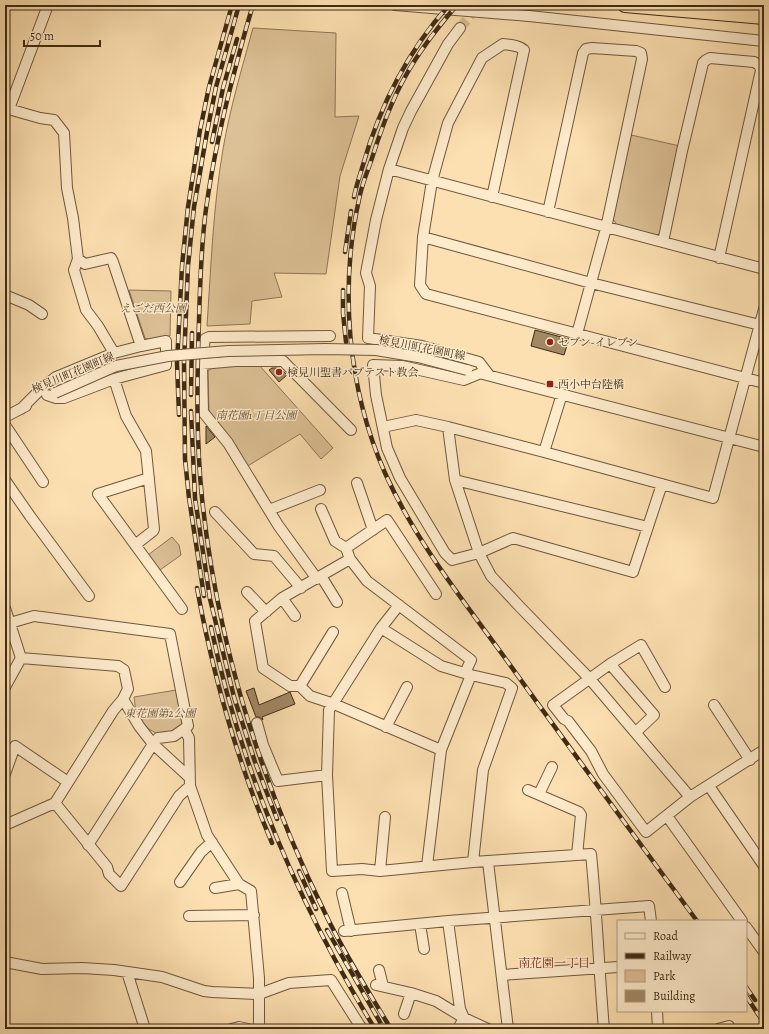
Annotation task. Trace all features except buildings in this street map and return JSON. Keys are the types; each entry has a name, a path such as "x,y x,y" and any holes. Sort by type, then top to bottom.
{"highway":[{"path":"625,5 764,17"}],"street":[{"path":"48,5 7,108 40,118 54,120 64,132 67,188 73,218 78,259 74,270 86,310 98,326 114,353"},
{"path":"395,5 529,16 764,41"},
{"path":"460,28 448,44 411,111 403,128 389,169 376,220 366,273 370,286 368,338 422,346 479,362 485,374 464,380 402,366 373,365 376,395 384,427 387,448 400,478 445,553 452,560 479,553 513,538 633,572 662,484"},
{"path":"492,197 524,50 522,48 503,44 482,58 448,123 432,181 423,236 420,285 426,294 764,383"},
{"path":"548,212 583,53 586,49 592,48 636,51 641,53 642,59 606,228 578,334"},
{"path":"662,242 703,63 710,58 754,62 759,65 761,70 719,258"},
{"path":"389,169 764,269"},
{"path":"423,236 591,283 760,326"},
{"path":"78,259 86,264 110,258 113,262 141,346"},
{"path":"5,295 29,305 42,314"},
{"path":"384,427 416,420 544,452 713,498 764,309"},
{"path":"330,336 209,337 205,339 202,364 203,412 228,443 278,525 337,602"},
{"path":"21,409 43,387 56,377 114,353 166,341 166,365 114,379 64,398 56,398 51,394"},
{"name":"検見川町花園町線","path":"5,417 51,394 116,366 168,356 228,351 325,349 376,350 418,357 764,447"},
{"path":"202,364 283,361 351,430"},
{"path":"114,379 126,416 146,451 154,529 135,545"},
{"path":"544,452 562,394"},
{"path":"5,425 43,482"},
{"path":"448,427 455,480 479,553 490,576 589,678 690,797"},
{"path":"149,478 98,494 182,609"},
{"path":"5,480 89,596"},
{"path":"455,480 648,527"},
{"path":"357,483 373,530"},
{"path":"269,510 320,490"},
{"path":"321,509 335,541 346,548 350,560 367,581 472,660 441,750 427,866"},
{"path":"215,512 254,554 274,556 301,588"},
{"path":"346,548 387,520 436,594"},
{"path":"350,560 282,598 255,621 263,668 290,686 300,686 310,696 334,704 441,750"},
{"path":"247,592 266,612"},
{"path":"282,598 295,616"},
{"path":"400,605 381,628 329,710 327,775 332,871 362,869 380,872 473,862 591,854 597,909 599,969 604,1029"},
{"path":"5,608 21,658 5,687"},
{"path":"10,623 34,616 170,634 188,726 174,736 158,738 152,744 88,845"},
{"path":"381,628 441,666 506,683 512,688 483,770 473,862"},
{"path":"300,686 333,632"},
{"path":"665,687 641,645 589,678 552,705 564,719 568,721 586,745 603,774 646,832 690,797 764,750"},
{"path":"5,825 55,803 128,689 124,670 118,666 21,658"},
{"path":"610,664 654,716 636,732"},
{"path":"386,727 407,687"},
{"path":"123,699 152,744 189,781"},
{"path":"714,705 750,760"},
{"path":"257,723 263,745 278,780 327,775"},
{"path":"184,729 189,738 189,781 205,828 212,842 239,884 251,892 259,994 259,1029"},
{"path":"5,774 15,746 68,782"},
{"path":"539,794 552,767"},
{"path":"55,803 107,867 109,874 121,886 189,781"},
{"path":"709,786 764,866"},
{"path":"528,790 579,812 581,816 576,855"},
{"path":"667,816 741,920"},
{"path":"380,872 385,817"},
{"path":"180,882 201,852 212,842"},
{"path":"488,862 508,1029"},
{"path":"215,888 239,884"},
{"path":"342,893 347,931 448,921 649,906 651,920"},
{"path":"189,916 254,915"},
{"path":"448,921 460,1009 464,1018"},
{"path":"420,924 424,949"},
{"path":"747,928 764,952"},
{"path":"6,960 42,969 82,968 162,977 204,991 259,994 289,983 331,980 362,1029"},
{"path":"502,975 617,967"},
{"path":"379,970 380,986 411,993 436,1001 464,1018 488,1029"},
{"path":"127,972 145,1029"},
{"path":"404,1014 411,993"},
{"path":"657,1012 658,1029"},
{"path":"458,1029 464,1018"},
{"path":"718,1029 729,1026"},
{"path":"231,1029 239,1027 248,1029"}],"green space":[{"path":"253,28 336,33 335,117 359,116 340,176 326,274 274,273 282,297 252,301 250,324 207,326 215,215 223,149 233,103"},
{"path":"631,135 680,146 661,232 657,235 617,225 613,219"},
{"name":"えごだ西公園","path":"129,290 171,291 170,336 149,340 145,338"},
{"name":"南花園1丁目公園","path":"259,365 333,448 321,459 300,434 246,467 209,413 208,371 215,366"},
{"path":"172,537 179,545 181,555 160,570 148,555"},
{"name":"東花園第2公園","path":"176,690 182,724 173,733 160,735 147,728 138,717 134,697"}],"tunnel":[{"path":"460,28 479,5"}],"railway":[{"path":"179,415 177,363 182,266 188,207 200,130 209,87 232,5"},
{"path":"204,596 189,498 185,459 184,362 188,266 194,207 207,132 216,87 239,5"},
{"path":"253,5 232,80 219,135 206,209 203,237 200,279 197,387 200,476 209,552 219,605 245,711 281,814 302,864 332,928 356,972 391,1029"},
{"path":"354,197 370,143 387,100 408,60 434,23 449,5"},
{"path":"457,5 410,67 400,86 383,125 360,195 353,230 349,300 350,336 362,406 372,440 385,473 410,522 456,591 696,920"},
{"path":"212,142 223,88 237,39"},
{"path":"345,252 351,211"},
{"path":"343,290 343,313 346,342"},
{"path":"191,395 192,333"},
{"path":"191,411 195,498 210,599 234,697 255,762 277,819"},
{"path":"197,588 203,621 227,717 259,812 272,843"},
{"path":"211,627 239,733 256,784 276,835 322,934 347,982 375,1029"},
{"path":"299,871 316,909"},
{"path":"327,930 384,1029"},
{"path":"747,988 755,1000"},
{"path":"747,998 764,1023"}],"place":[{"name":"セブン-イレブン","path":"550,342"},
{"name":"検見川聖書バプテスト教会","path":"279,372"},
{"name":"西小中台陸橋","path":"550,384"}],"district":[{"name":"南花園一丁目","path":"554,963"}]}
